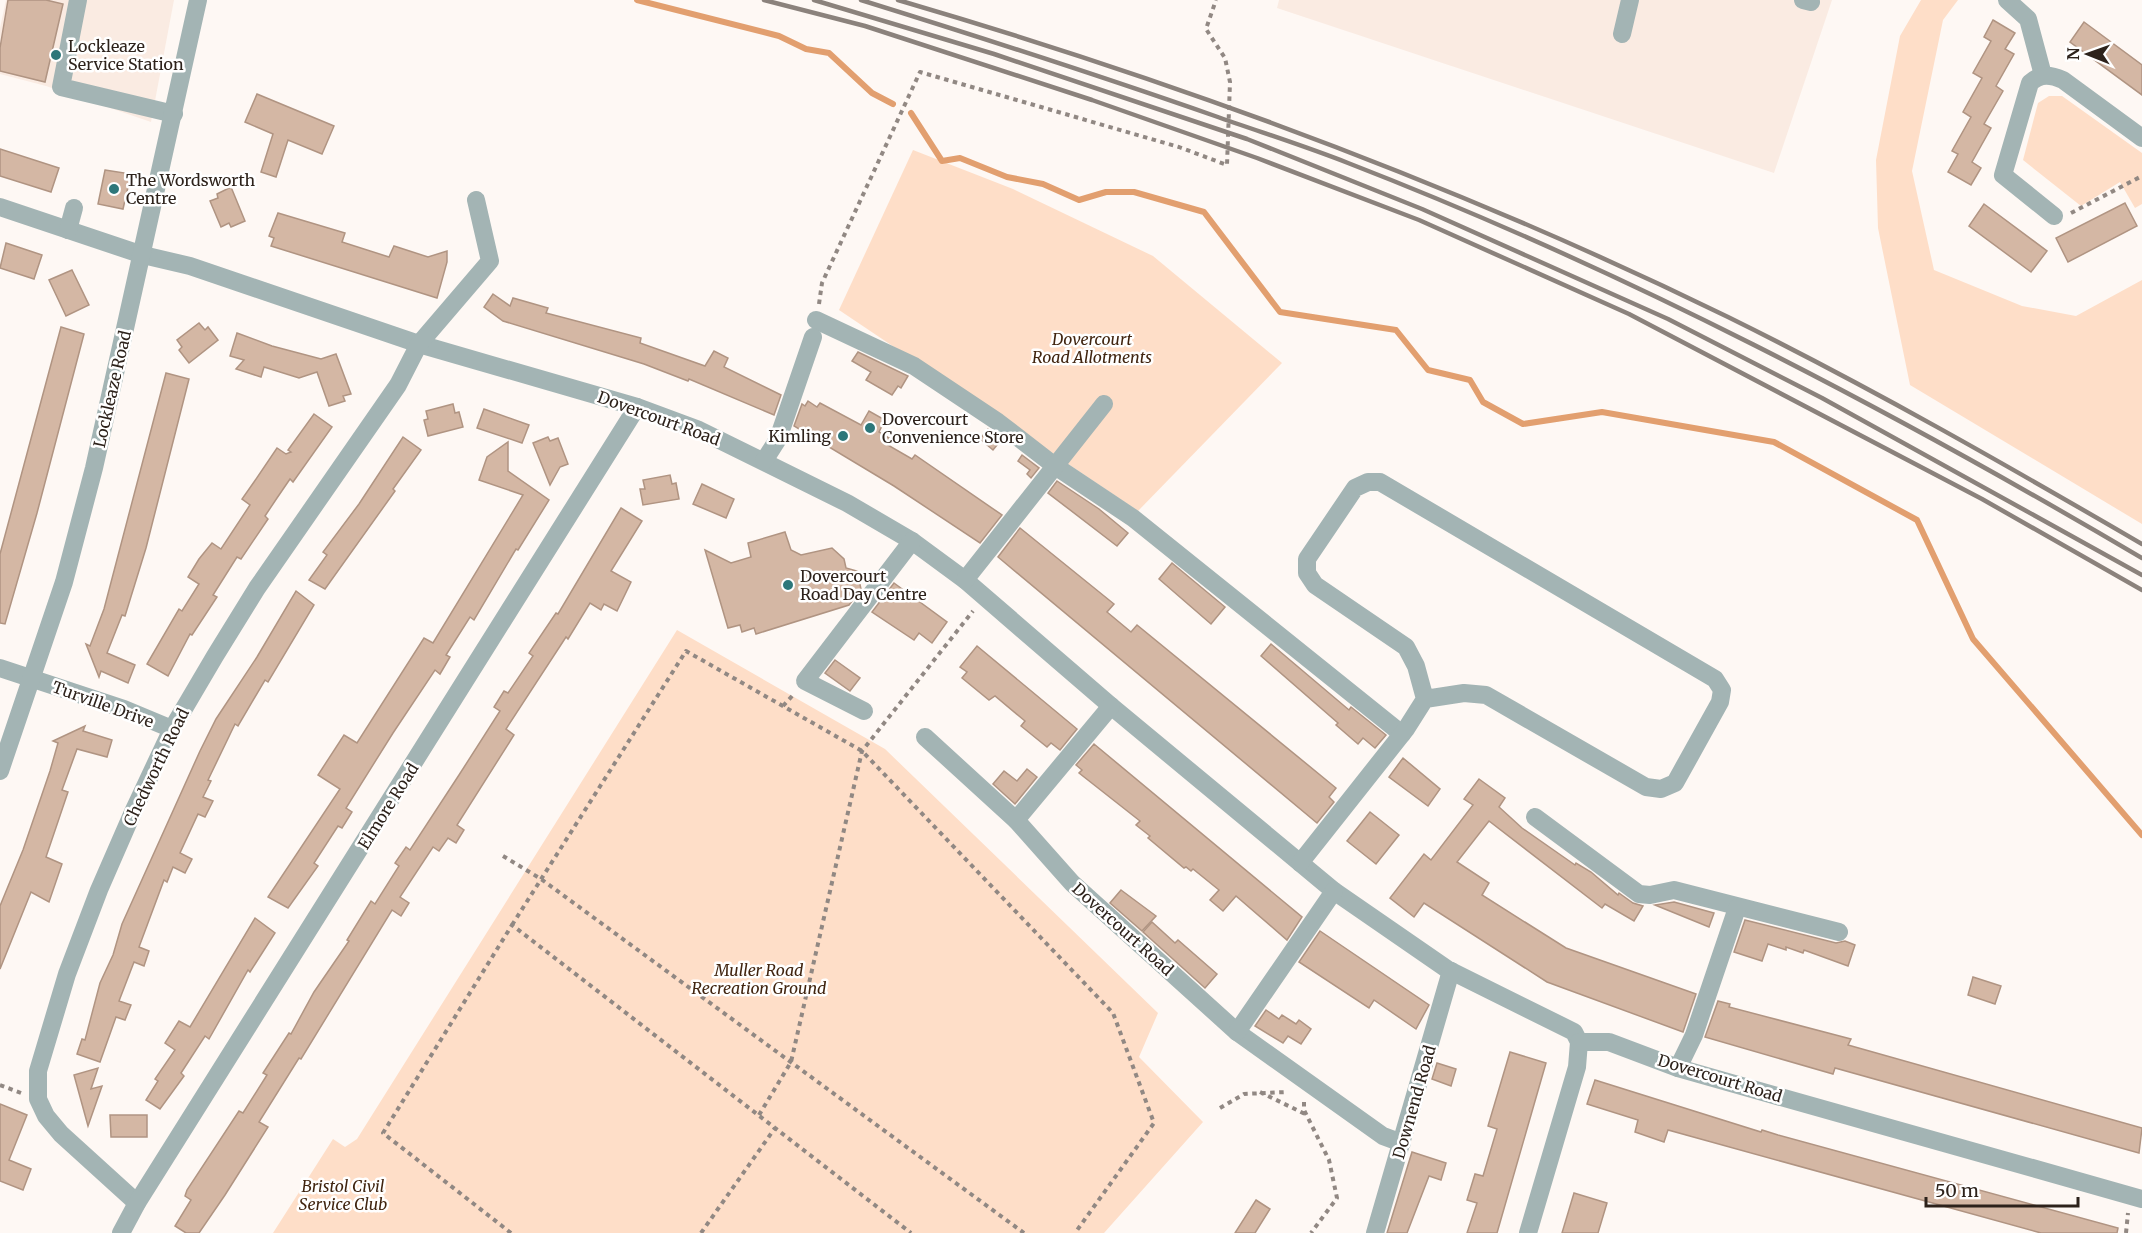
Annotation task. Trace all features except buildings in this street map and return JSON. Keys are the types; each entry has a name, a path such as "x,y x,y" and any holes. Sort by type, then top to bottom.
{"street":[{"path":"78,0 61,87 174,114"},
{"name":"Lockleaze Road","path":"0,771 64,582 82,513 143,255 198,0"},
{"path":"1622,34 1630,0"},
{"path":"2007,0 2028,19 2043,75"},
{"path":"2061,215 2003,175 2030,83 2043,75 2063,80 2142,138"},
{"name":"Chedworth Road","path":"137,1203 49,1120 38,1099 36,1082 67,974 99,890 172,729 257,588 398,384 419,344 490,261 476,200"},
{"name":"Dovercourt Road","path":"0,207 143,255 190,266 419,344 636,407 699,430 847,503 912,541 965,580 1111,706 1334,891 1451,971 1567,1027 1579,1042 1609,1042 1678,1068 2142,1198"},
{"path":"68,230 74,208"},
{"path":"764,461 778,439 815,329 914,366 998,422 1055,466 1133,518 1402,734"},
{"path":"965,580 1104,404"},
{"name":"Elmore Road","path":"121,1233 137,1203 636,407"},
{"path":"1300,863 1402,734 1425,699 1464,693 1486,695 1646,787 1661,789 1675,783 1720,702 1722,690 1715,679 1380,482 1368,482 1354,488 1318,541 1307,559 1307,573 1315,585 1406,647 1416,666 1425,699"},
{"path":"864,711 805,681 912,541"},
{"name":"Turville Drive","path":"0,668 124,709 172,729"},
{"path":"1016,820 1111,706"},
{"name":"Dovercourt Road","path":"926,737 1016,820 1072,883 1237,1032 1308,1088 1383,1136 1402,1143"},
{"path":"1535,817 1639,894 1650,896 1674,890 1737,908 1839,932"},
{"path":"1237,1032 1334,891"},
{"path":"1678,1068 1694,1035 1737,908"},
{"name":"Downend Road","path":"1376,1233 1437,1024 1443,990 1451,971"},
{"path":"1528,1233 1577,1067 1579,1042"}],"path":[{"path":"815,329 822,283 920,72 1179,147 1227,165 1230,82 1225,58 1206,29 1216,0"},
{"path":"2061,215 2142,176"},
{"path":"759,1115 791,1062 862,751 984,597"},
{"path":"511,1233 383,1133 686,651 862,751 1113,1013 1154,1123 1075,1233"},
{"path":"783,706 792,696"},
{"path":"503,856 541,879 1024,1233"},
{"path":"512,925 910,1233"},
{"path":"1220,1108 1244,1094 1308,1088 1304,1110 1329,1160 1337,1198 1311,1233"},
{"path":"1259,1092 1307,1116"},
{"path":"701,1233 775,1128"}],"shaded area":[{"name":"Lockleaze Service Station","path":"6,0 174,0 151,122 46,86 0,74 0,28"},
{"path":"1279,0 1832,0 1774,173 1277,8"}],"green space":[{"path":"1921,0 1958,0 1943,20 1912,171 1934,270 2022,306 2076,316 2142,280 2142,524 1910,385 1878,228 1876,160 1900,36"},
{"path":"2049,96 2062,96 2142,153 2142,204 2135,208 2120,182 2081,206 2023,160 2038,103"},
{"name":"Dovercourt Road Allotments","path":"913,150 1013,189 1153,256 1282,363 1138,511 839,310"},
{"name":"Muller Road Recreation Ground","path":"677,630 885,749 1158,1013 1139,1057 1203,1122 1104,1233 273,1233 333,1139 345,1147 357,1139"}],"waterway":[{"path":"637,0 779,36 806,49 829,53 872,93 893,104"},
{"path":"911,113 942,161 960,158 1007,177 1043,184 1079,200 1106,192 1134,192 1204,212 1280,312 1396,330 1428,370 1470,380 1483,402 1523,424 1602,412 1774,442 1917,520 1973,639 2142,835"}],"railway":[{"path":"764,0 865,26 1092,100 1257,158 1419,220 1629,314 1982,499 2142,590"},
{"path":"814,0 994,54 1247,139 1422,209 1668,319 1822,398 2142,575"},
{"path":"861,0 1083,71 1315,151 1451,205 1553,249 1653,295 1851,395 2046,502 2142,558"},
{"path":"898,0 1110,66 1215,102 1423,181 1526,224 1628,269 1833,371 1937,427 2142,544"}],"place":[{"name":"Lockleaze Service Station","path":"56,55"},
{"name":"The Wordsworth Centre","path":"114,189"},
{"name":"Dovercourt Convenience Store","path":"870,428"},
{"name":"Kimling","path":"843,436"},
{"name":"Dovercourt Road Day Centre","path":"788,585"}],"park label":[{"name":"Bristol Civil Service Club","path":"343,1195"}]}
